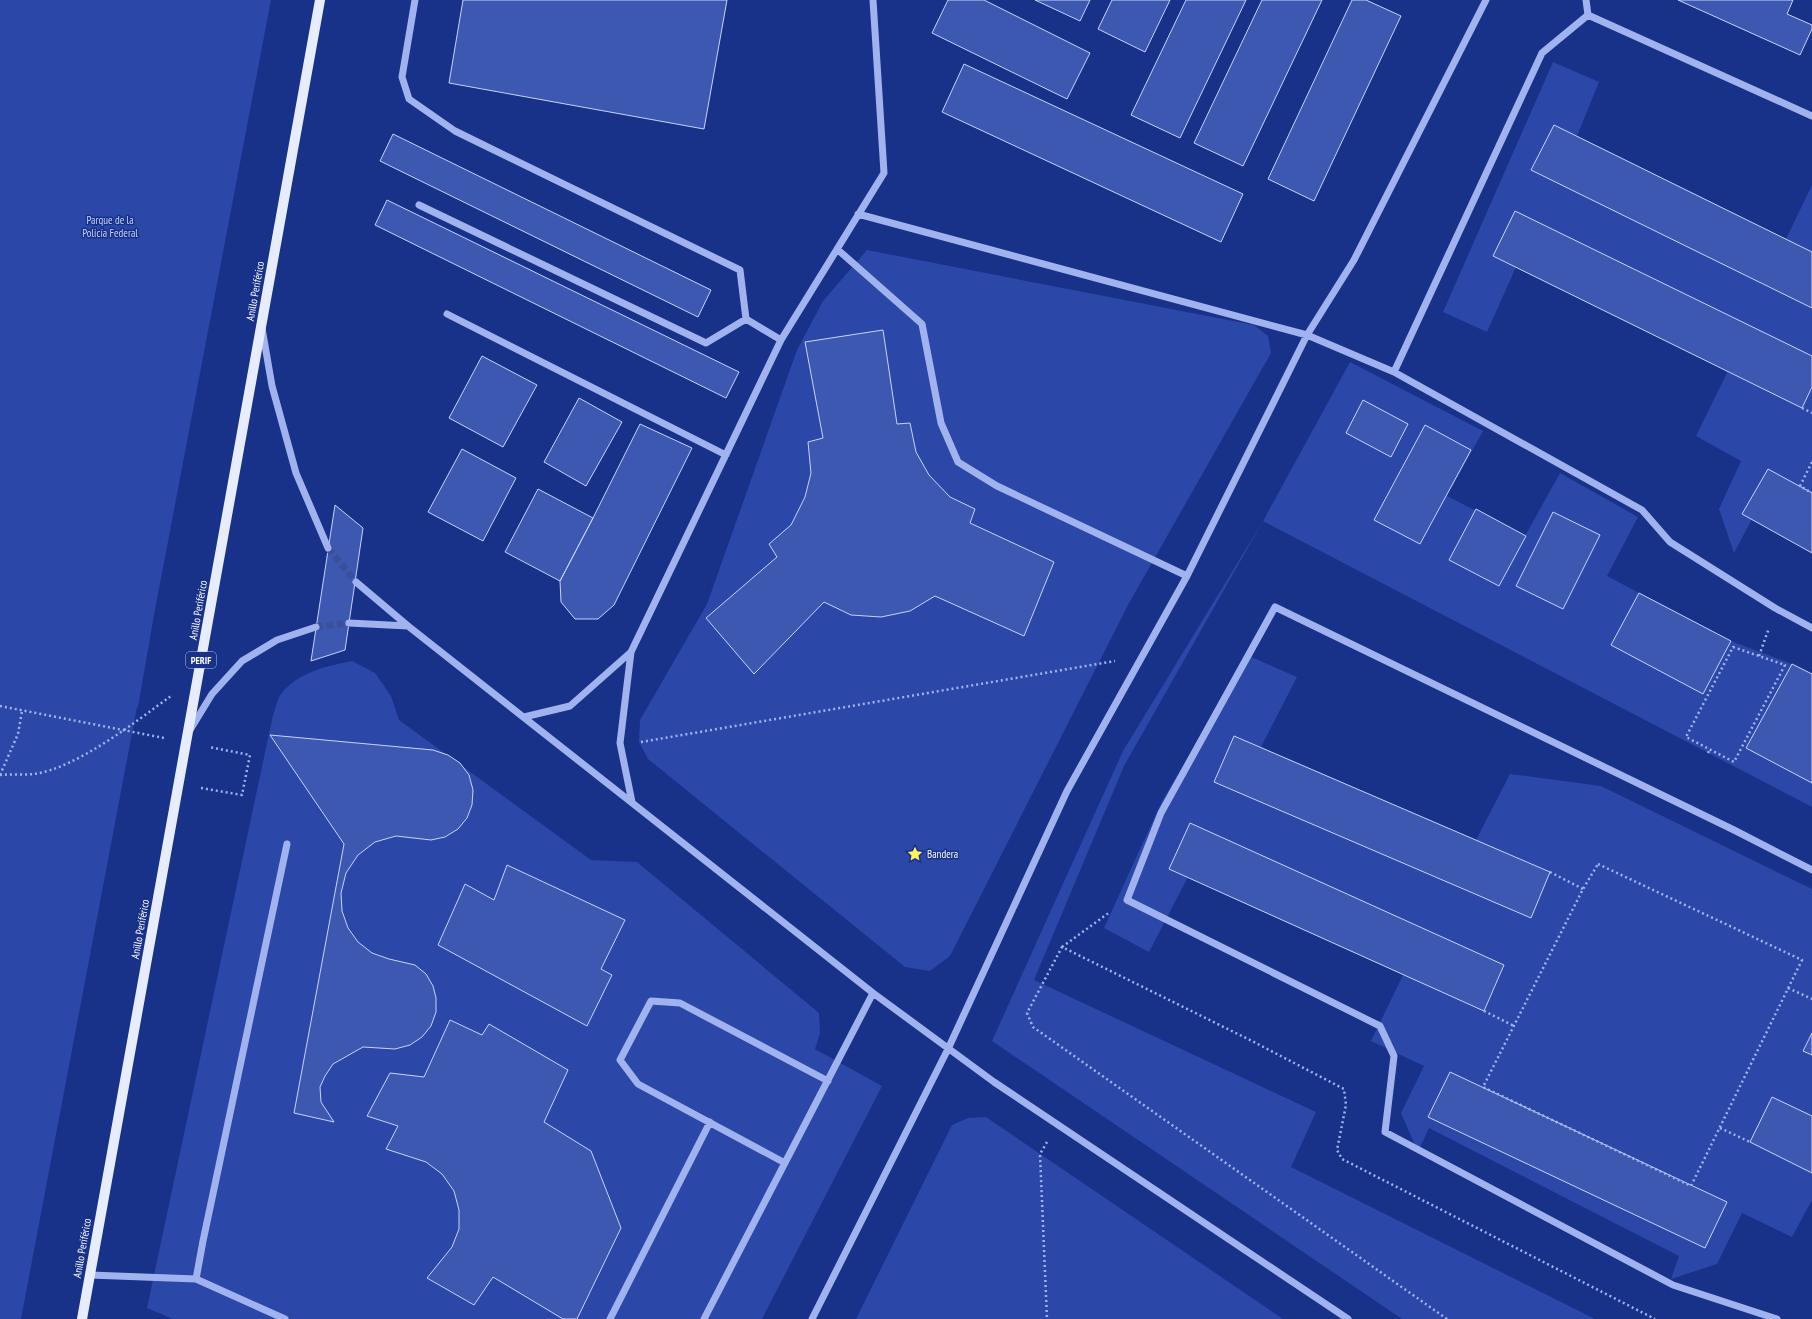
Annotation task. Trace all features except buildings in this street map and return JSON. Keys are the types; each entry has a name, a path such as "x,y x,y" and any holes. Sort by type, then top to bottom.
{"main road":[{"name":"Anillo Periférico","path":"82,1319 320,0"}],"lane":[{"path":"414,0 402,77 409,99 455,131 740,270 746,319"},
{"path":"632,802 620,743 630,652 781,340 884,173 874,0"},
{"path":"812,1319 948,1049 1067,791 1187,576 1307,335 1354,260 1486,0"},
{"path":"1586,0 1588,15"},
{"path":"1394,372 1542,53 1588,15"},
{"path":"1588,15 1812,116"},
{"path":"419,205 706,343 746,319"},
{"path":"858,214 1307,335 1394,372 1642,510 1670,542 1775,608 1812,628"},
{"path":"837,249 922,324 941,423 958,462 997,486 1187,576"},
{"path":"447,314 726,454"},
{"path":"746,319 781,340"},
{"path":"262,323 272,386 296,473 328,548"},
{"path":"356,582 408,626 873,993 948,1049 1058,1125 1348,1319"},
{"path":"1777,1319 1674,1284 1385,1132 1394,1056 1380,1026 1127,900 1161,813 1275,607 1734,830 1812,870"},
{"path":"349,623 408,626"},
{"path":"187,735 212,694 242,661 277,640 316,627"},
{"path":"524,717 570,706 630,652"},
{"path":"196,1279 287,844"},
{"path":"704,1319 873,993"},
{"path":"785,1163 638,1084 620,1060 651,1001 680,1003 828,1082"},
{"path":"610,1319 710,1122"},
{"path":"90,1275 196,1279 285,1319"}],"path":[{"path":"1802,408 1812,413"},
{"path":"1812,462 1800,486 1812,493"},
{"path":"1759,656 1775,608"},
{"path":"1733,647 1785,665 1734,762 1710,749 1686,737 1733,647"},
{"path":"639,742 1142,657"},
{"path":"22,710 18,734 0,774 34,774 67,764 119,733 198,678"},
{"path":"0,706 166,739"},
{"path":"178,784 242,795 250,755 204,746"},
{"path":"1708,753 1710,749"},
{"path":"1598,864 1802,960 1788,988 1691,1186 1483,1087 1583,890 1598,864"},
{"path":"1550,872 1583,890"},
{"path":"1127,900 1062,947 1027,1013 1033,1027 1447,1319"},
{"path":"1062,947 1252,1041 1344,1089 1346,1105 1337,1150 1342,1159 1655,1319"},
{"path":"1788,988 1812,999"},
{"path":"1484,1011 1514,1026"},
{"path":"1047,1319 1040,1154 1058,1125"},
{"path":"1720,1128 1750,1142"}],"green space":[{"name":"Parque de la Policía Federal","path":"0,0 271,0 21,1319 0,1319"},
{"path":"1553,62 1599,82 1577,136 1786,239 1812,185 1812,553 1752,519 1734,553 1719,509 1741,461 1696,436 1728,371 1516,267 1487,332 1443,312"},
{"path":"867,250 1254,325 1268,336 1271,353 1128,605 950,956 930,971 905,967 648,759 639,742 640,720 707,604 797,350 823,301"},
{"path":"1350,362 1483,431 1447,496 1525,536 1560,473 1638,517 1607,576 1731,641 1792,664 1812,674 1812,807 1263,521"},
{"path":"1263,521 1124,766 1034,980 1316,1112 1291,1167 1595,1319 1402,1319 992,1041 1123,751"},
{"path":"1249,656 1297,677 1261,747 1476,840 1510,774 1601,786 1812,889 1812,1200 1792,1237 1742,1213 1717,1264 1671,1279 1679,1256 1429,1128 1418,1152 1401,1113 1424,1066 1371,1041 1403,975 1188,877 1149,952 1104,928 1162,801"},
{"path":"352,661 375,673 391,696 399,720 591,860 637,862 819,1013 820,1033 815,1049 882,1086 762,1319 173,1319 147,1308 273,715 281,694 296,680 314,671"},
{"path":"986,1117 1283,1319 856,1319 952,1125 968,1118"}],"tunnel":[{"path":"328,548 356,582"},
{"path":"316,627 349,623"}],"place":[{"name":"Bandera","path":"915,854"}]}
